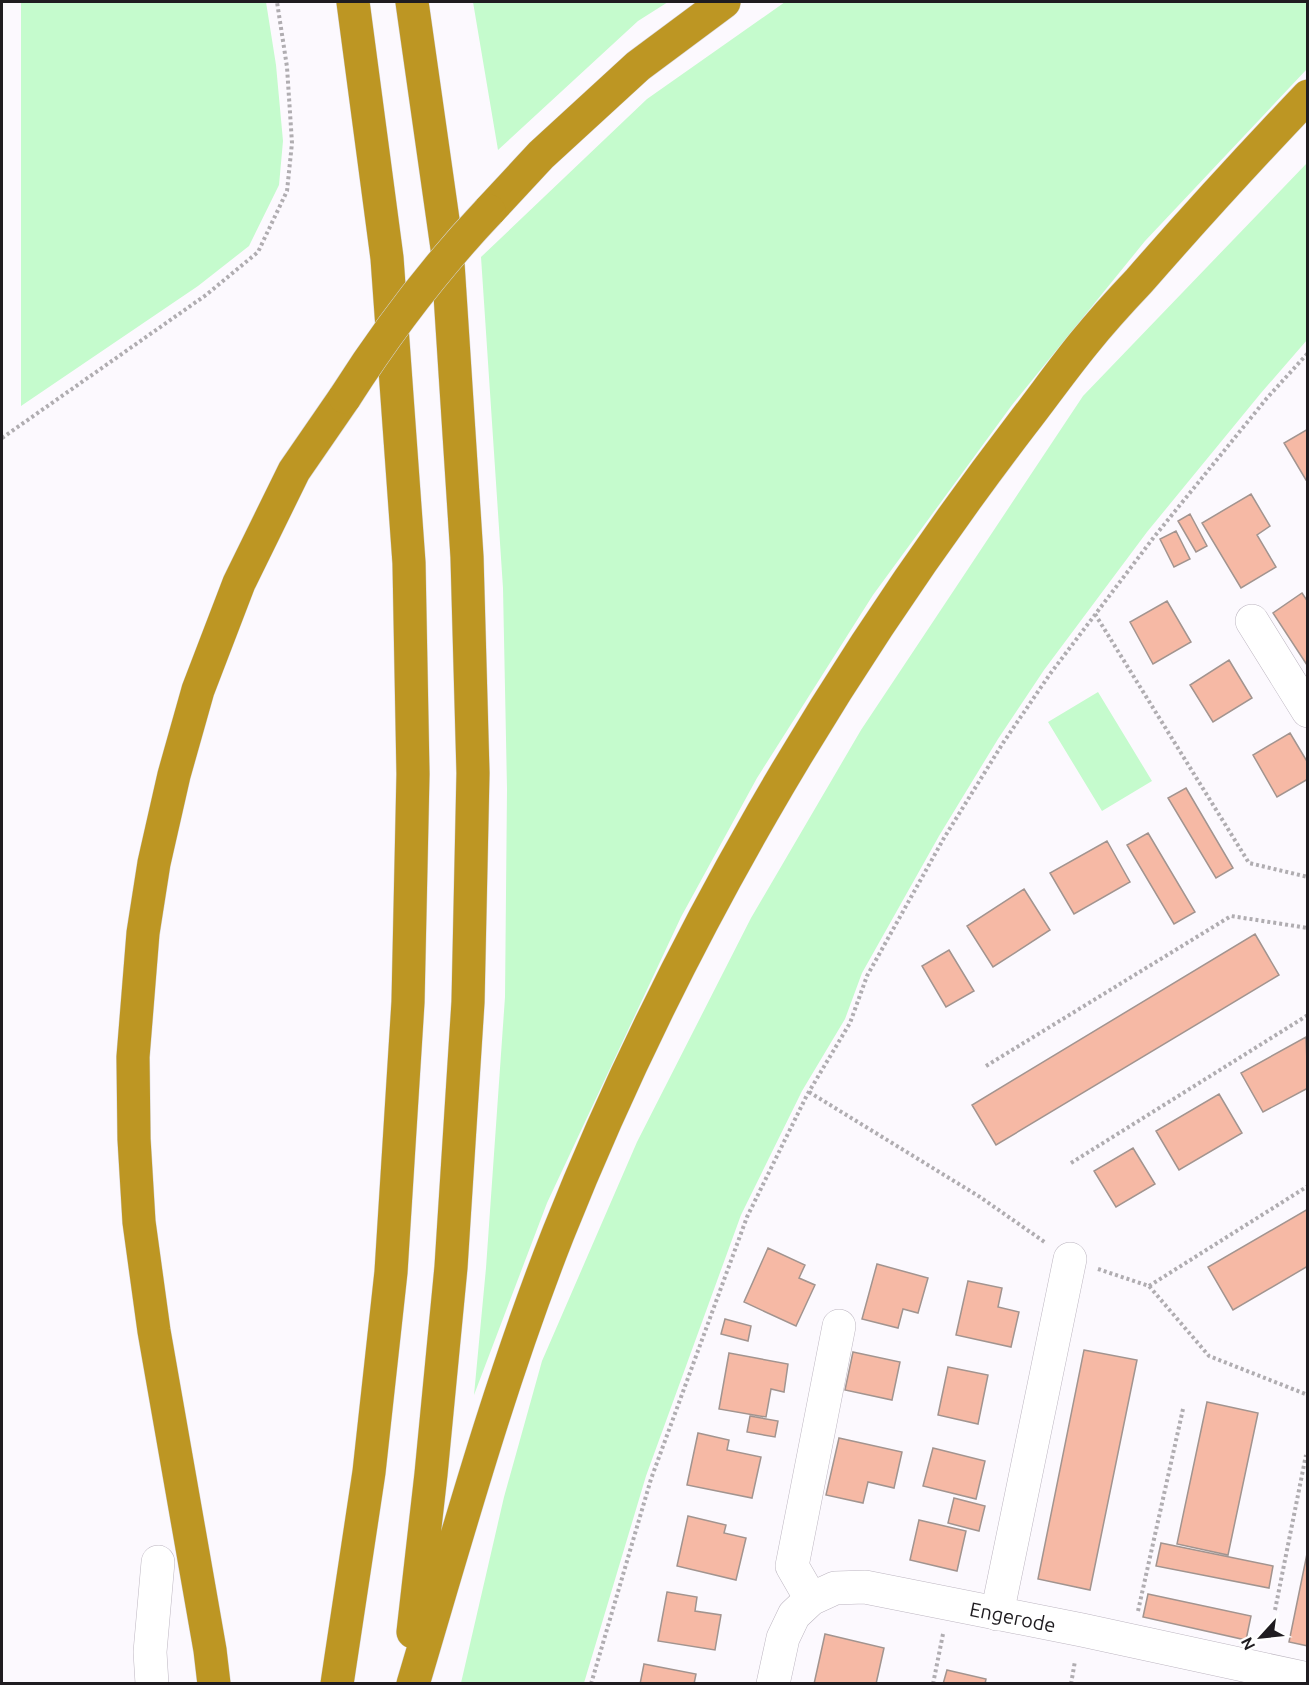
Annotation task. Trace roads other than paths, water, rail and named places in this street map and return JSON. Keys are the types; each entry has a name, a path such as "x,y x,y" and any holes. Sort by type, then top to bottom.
{"highway":[{"path":"337,1683 369,1472 392,1272 408,1002 413,774 409,564 387,258 353,2"},
{"path":"407,1683 431,1474 452,1256 468,1002 473,773 467,557 447,248 412,2"},
{"path":"214,1683 154,1332 139,1222 134,1139 133,1057 143,933 154,863 198,690 239,583 294,471 416,294 467,234 541,155 638,66 724,2"},
{"path":"413,1683 485,1442 558,1235 607,1118 662,1002 719,891 778,787 843,681 910,578 981,477 1084,343 1198,213 1308,96"}],"street":[{"path":"1252,621 1308,711"},
{"path":"997,1614 1070,1260"},
{"path":"811,1599 792,1566 839,1326"},
{"path":"152,1683 150,1652 158,1563"},
{"name":"Engerode","path":"773,1683 783,1638 794,1615 811,1599 835,1588 865,1587 1308,1679"}]}
